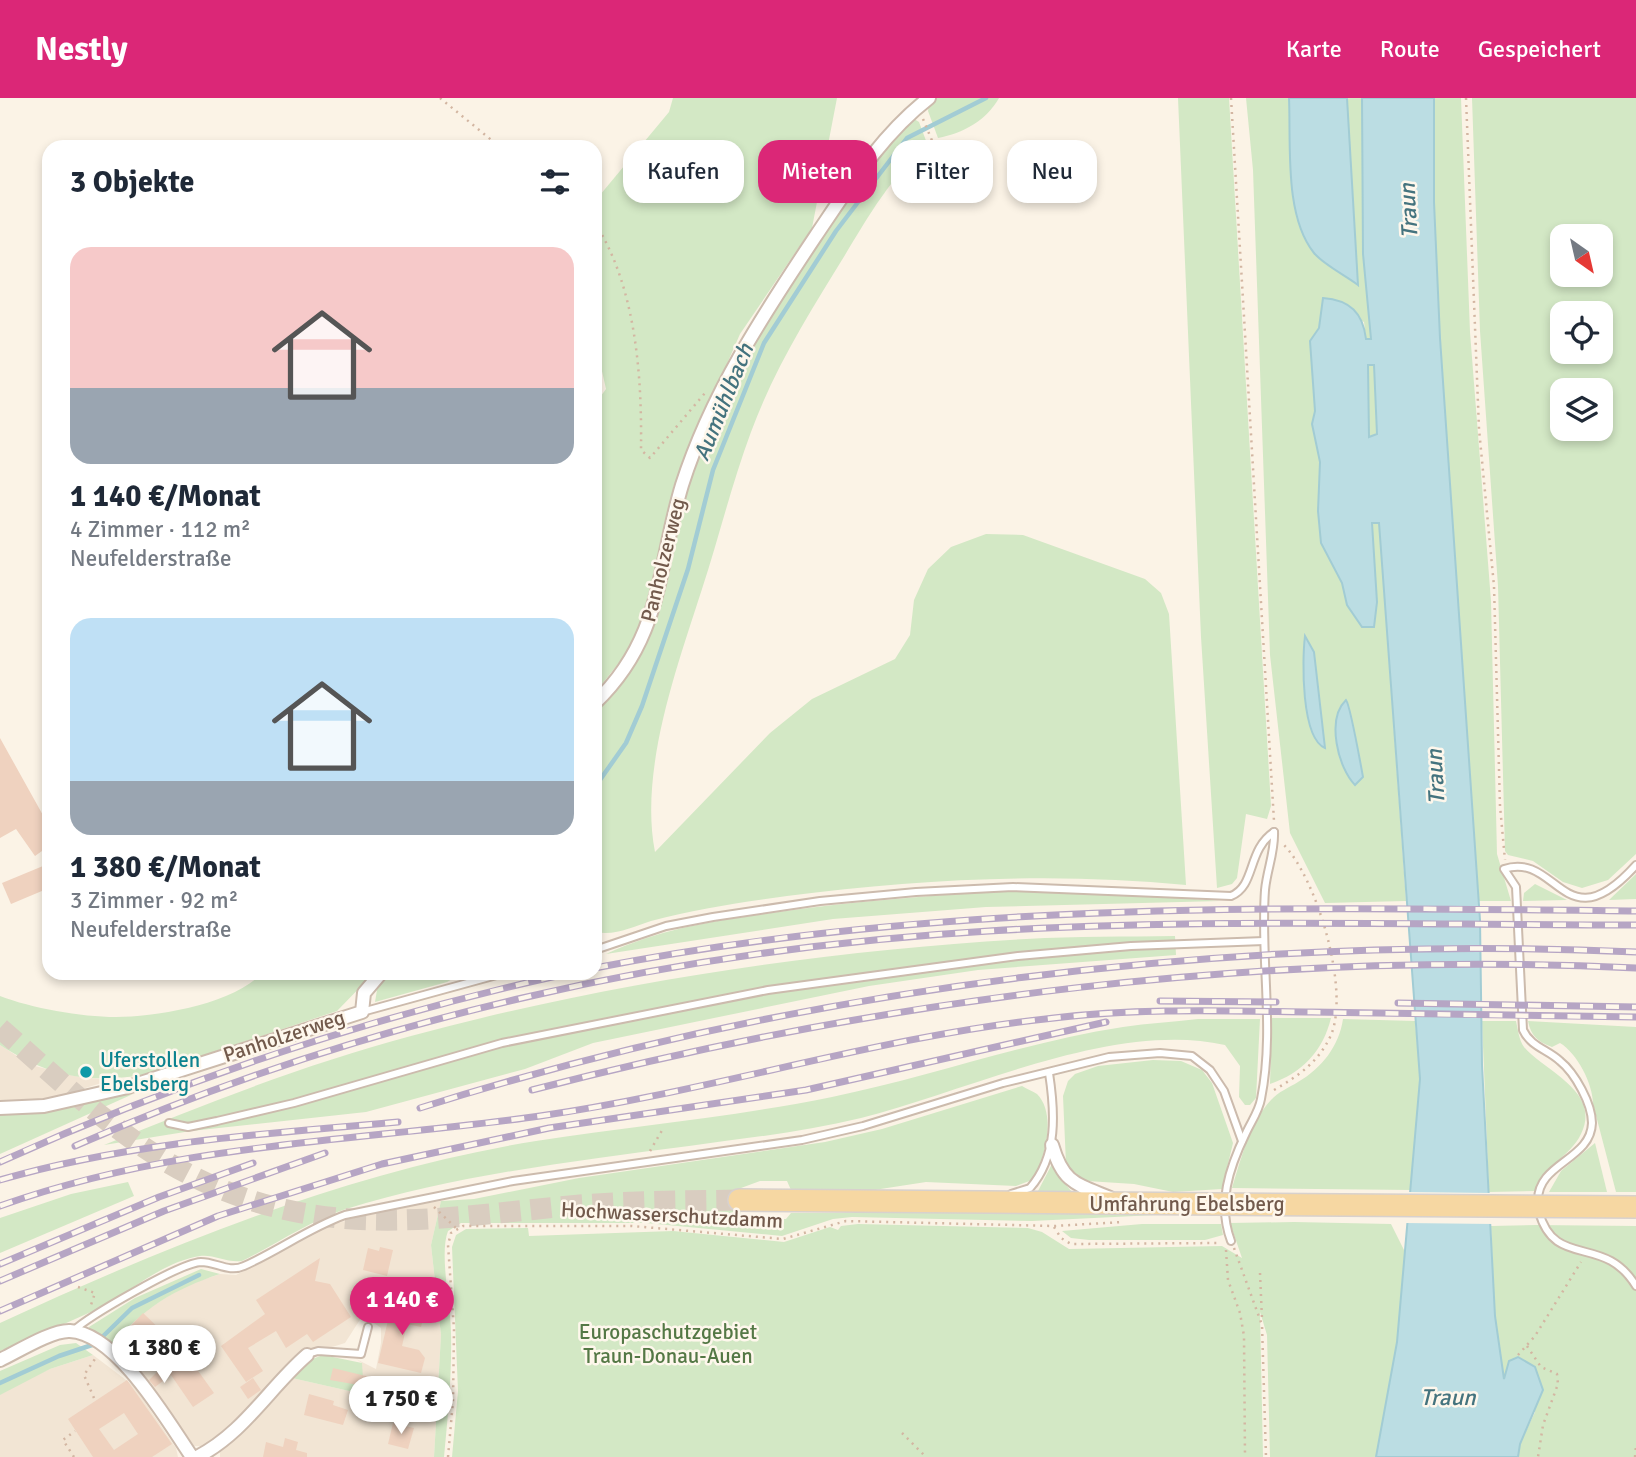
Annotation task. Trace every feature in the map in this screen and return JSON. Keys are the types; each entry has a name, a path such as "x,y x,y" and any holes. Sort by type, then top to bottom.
{"main road":[{"name":"Umfahrung Ebelsberg","path":"739,1200 1636,1207"}],"street":[{"name":"Panholzerweg","path":"602,696 615,684 640,646 655,604 682,485 748,337 859,174 901,121 929,98"},
{"name":"Panholzerweg","path":"0,1108 44,1106 128,1087 362,1012 364,993 375,980"},
{"path":"1052,1145 1057,1161 1072,1182 1124,1203"},
{"path":"0,1360 56,1334 73,1331 88,1336 102,1351 135,1374 192,1457"},
{"path":"197,1457 218,1447 307,1355"}],"lane":[{"path":"1231,1241 1226,1227 1225,1196 1242,1141 1262,1097 1267,1023 1265,890 1274,835"},
{"path":"602,948 666,926 713,917 820,901 916,892 1013,887 1231,896 1245,886 1258,848 1274,835"},
{"path":"1636,865 1609,891 1583,898 1566,894 1530,869 1517,866 1504,869 1516,887 1523,1030 1527,1039 1567,1068 1591,1112 1589,1138 1581,1149 1549,1173 1538,1195 1543,1226 1564,1247 1588,1251 1621,1265 1636,1286"},
{"path":"169,1124 188,1126 217,1121 294,1103 502,1043 768,990 1017,956 1131,946 1264,941"},
{"path":"362,1012 479,980"},
{"path":"73,1331 129,1294 188,1265 201,1262 241,1268 322,1223 345,1214 428,1196 634,1162 802,1140 863,1126 1003,1083 1109,1057 1160,1053 1192,1056 1217,1079 1242,1141"},
{"path":"957,1202 1015,1193 1030,1188 1040,1176 1052,1145 1049,1073"},
{"path":"307,1355 318,1351 361,1354 368,1327"}],"path":[{"path":"440,98 491,140"},
{"path":"1231,98 1274,835 1293,858 1319,908 1331,965 1336,1011 1330,1037 1314,1062 1262,1097"},
{"path":"1466,98 1479,429 1494,586 1504,869"},
{"path":"923,120 932,140"},
{"path":"602,240 625,297 638,372 641,450 650,458 706,391 723,390"},
{"path":"650,1150 664,1127"},
{"path":"428,1196 438,1212 457,1228 451,1233 448,1245 454,1329 453,1401 448,1457"},
{"name":"Hochwasserschutzdamm","path":"457,1228 472,1225 632,1226 783,1239 830,1223 857,1221 1054,1226 1054,1232 1071,1244 1231,1241"},
{"path":"1231,1241 1262,1325"},
{"path":"1231,1241 1226,1249 1228,1280 1240,1314 1244,1336 1245,1457"},
{"path":"1517,1354 1527,1346 1588,1251"},
{"path":"1260,1273 1266,1457"},
{"path":"78,1287 95,1293 89,1313"},
{"path":"1527,1346 1541,1367 1557,1374 1558,1384 1543,1424 1538,1457"},
{"path":"94,1398 84,1375 102,1351"},
{"path":"75,1431 62,1440 75,1457"},
{"path":"902,1433 926,1457"},
{"path":"1635,1457 1636,1446"}],"shaded area":[{"path":"0,1045 31,1065 79,1077 111,1080 47,1100 0,1102"},
{"path":"441,1201 431,1245 441,1335 434,1457 220,1457 220,1449 292,1378 358,1393 362,1363 356,1359 376,1369 381,1343 381,1328 363,1315 345,1343 302,1351 242,1416 207,1446 194,1446 138,1367 111,1346 133,1319 184,1286 220,1274 236,1275 335,1224 382,1210"},
{"path":"93,1355 134,1386 176,1448 178,1457 0,1457 0,1395 3,1390 50,1369"}],"green space":[{"path":"673,98 837,98 829,140 758,140 758,203 817,203 812,228 740,334 674,485 647,604 633,645 602,684 602,394 606,389 602,371 602,193 623,167 623,203 744,203 744,140 646,140 669,112"},
{"path":"936,98 999,98 988,113 973,125 938,138 928,111 929,103"},
{"path":"1178,98 1229,98 1271,806 1267,819 1246,814 1237,878 1232,884 1217,888 1201,637"},
{"path":"1246,98 1289,98 1293,198 1358,284 1347,98 1362,98 1363,254 1371,339 1366,339 1364,322 1323,298 1319,328 1310,341 1315,411 1312,424 1320,462 1318,511 1321,543 1342,583 1347,605 1373,561 1372,522 1379,522 1406,901 1325,903 1290,833 1270,655 1253,170"},
{"path":"1434,98 1461,98 1470,332 1491,601 1497,854 1511,901 1479,901 1440,338 1434,202"},
{"path":"1472,98 1636,98 1636,854 1608,880 1582,888 1563,882 1533,861 1508,855 1505,851 1498,586 1480,331"},
{"path":"911,117 919,122 926,140 891,140 891,185 863,226 794,341 770,386 744,451 663,719 652,787 651,820 655,852 770,733 812,699 895,659 910,635 914,600 928,569 951,547 986,534 1023,535 1145,579 1161,593 1169,614 1186,885 1037,878 886,885 736,903 651,921 617,932 602,933 602,704 620,687 644,647 661,605 686,486 752,340 844,203 877,203 877,154"},
{"path":"1368,365 1374,365 1377,435 1369,437"},
{"path":"1636,874 1636,899 1609,900"},
{"path":"1535,884 1567,900 1523,901 1524,893"},
{"path":"1008,890 1087,891 1220,901 986,907 833,919 606,954 669,931 734,918 864,902"},
{"path":"1175,936 1176,955 978,970 869,986 593,1043 525,1069 366,1112 191,1131 104,1145 333,1059 411,1036 562,1000 716,972 871,952 1045,938"},
{"path":"254,980 367,980 337,1011 143,1075 86,1078 68,1075 35,1064 0,1045 0,996 72,1014 133,1016 194,1007 214,1001"},
{"path":"383,980 451,980 375,1002 378,984"},
{"path":"1272,1018 1331,1018 1323,1041 1310,1059 1292,1074 1270,1084"},
{"path":"1198,1019 1260,1019 1256,1098 1250,1105 1245,1105 1239,1097 1240,1066 1225,1045 1182,1040 1136,1042 1089,1050 840,1123 516,1170 388,1197 319,1220 242,1261 200,1256 173,1264 99,1308 0,1351 0,1323 64,1294 130,1265 262,1214 398,1171 536,1141 721,1116 832,1097 1086,1033"},
{"path":"1343,1019 1415,1021 1420,1079 1412,1190 1232,1188 1257,1119 1271,1100 1322,1063 1338,1038"},
{"path":"1482,1021 1516,1021 1524,1047 1568,1083 1584,1106 1585,1119 1581,1134 1570,1149 1544,1174 1535,1191 1489,1192"},
{"path":"1528,1021 1636,1027 1636,1192 1616,1192 1590,1087 1578,1061 1560,1043 1552,1047 1539,1041 1531,1031"},
{"path":"1153,1060 1181,1061 1202,1070 1212,1083 1233,1143 1222,1189 1173,1192 1134,1184 1087,1181 1074,1175 1066,1164 1063,1096 1068,1081 1075,1074 1098,1066"},
{"path":"1022,1086 1037,1094 1043,1103 1048,1125 1045,1149 1032,1180 1016,1186 926,1182 861,1192 791,1190 787,1181 760,1181 733,1191 729,1203 740,1213 771,1219 786,1219 791,1213 1197,1213 1032,1221 852,1217 833,1219 782,1236 646,1223 461,1223 448,1231 446,1241 445,1266 451,1333 450,1379 444,1457 434,1457 441,1335 431,1245 441,1201 474,1199 579,1178 825,1142 882,1129"},
{"path":"133,1094 0,1154 0,1113"},
{"path":"1595,1143 1607,1192 1549,1192 1561,1171"},
{"path":"1053,1162 1060,1178 1072,1192 1037,1193"},
{"path":"128,1182 134,1196 0,1253 0,1218 71,1194"},
{"name":"Europaschutzgebiet Traun-Donau-Auen","path":"1230,1223 1391,1224 1405,1252 1397,1342 1376,1457 1270,1457 1267,1335 1260,1312 1263,1457 452,1457 458,1391 452,1247 456,1235 466,1229 528,1228 529,1236 673,1231 784,1242 830,1227 838,1230 841,1226 858,1224 1028,1228 1042,1232 1069,1249 1222,1246 1242,1258"},
{"path":"1142,1224 1221,1224 1223,1235 1205,1240 1089,1240 1071,1238 1062,1231"},
{"path":"1491,1226 1636,1226 1636,1457 1518,1457 1520,1444 1535,1412 1504,1381 1495,1316"},
{"path":"201,1269 220,1274 188,1286 160,1302 135,1321 111,1346 89,1331 89,1327 135,1298"},
{"path":"76,1343 93,1355 50,1369 0,1395 0,1371 60,1345"},
{"path":"323,1355 362,1363 363,1379 358,1393 292,1378 304,1362"}],"water":[{"name":"Traun","path":"1289,98 1347,98 1358,285 1318,257 1304,238 1293,200"},
{"name":"Traun","path":"1362,98 1434,98 1434,202 1440,338 1480,920 1482,1065 1495,1316 1504,1379 1509,1361 1518,1357 1535,1367 1543,1390 1520,1444 1518,1457 1376,1457 1397,1342 1420,1079 1379,523 1372,523 1377,602 1374,627 1362,627 1347,605 1342,583 1321,543 1318,511 1320,462 1312,424 1315,411 1310,341 1319,328 1323,298 1341,302 1354,310 1362,322 1366,339 1371,339 1363,254","holes":["1368,365 1374,365 1377,434 1369,437"]},
{"path":"1305,636 1314,652 1325,748 1311,730 1307,714 1303,662"},
{"path":"1346,700 1363,777 1355,785 1339,756 1337,743 1337,719"}],"pier":[{"path":"1408,1192 1493,1193 1494,1224 1405,1223"}],"building":[{"path":"0,738 42,813 42,851 35,856 16,829 0,838"},
{"path":"42,866 42,891 11,904 2,883"},
{"path":"380,1247 393,1250 387,1276 363,1270 368,1248 379,1251"},
{"path":"320,1258 315,1281 330,1284 351,1317 313,1342 307,1334 286,1348 276,1331 248,1348 263,1371 246,1382 221,1346 265,1314 256,1300"},
{"path":"393,1299 426,1307 421,1327 407,1324 402,1346 419,1350 425,1358 421,1373 378,1363"},
{"path":"143,1313 171,1340 174,1337 190,1352 203,1343 213,1356 196,1368 214,1393 193,1407 171,1375 155,1387 149,1380 162,1367 125,1332"},
{"path":"333,1368 378,1379 376,1388 330,1380"},
{"path":"253,1378 261,1390 248,1399 240,1387"},
{"path":"127,1380 172,1444 152,1457 93,1457 68,1419","holes":["124,1413 138,1434 114,1450 99,1429"]},
{"path":"309,1394 334,1401 333,1405 348,1410 343,1425 304,1415"},
{"path":"393,1423 414,1428 408,1449 388,1444"},
{"path":"285,1438 298,1442 296,1450 307,1453 307,1457 263,1457 266,1442 283,1447"}],"waterway":[{"name":"Aumühlbach","path":"602,777 626,743 642,706 688,569 713,470 764,343 836,231 907,138 986,98"},
{"name":"Aumühlbach","path":"0,1383 59,1356 95,1344 132,1308 199,1275"}],"tunnel":[{"path":"0,1028 74,1094 153,1153 211,1185 258,1202 304,1213 349,1219 394,1220 600,1204 739,1200"}],"railway":[{"path":"602,967 724,946 853,930 983,919 1244,909 1636,911"},
{"path":"75,1146 184,1101 295,1062 408,1027 522,998 754,954 872,940 1070,927 1231,923 1636,925"},
{"path":"420,1108 566,1066 716,1030 868,1000 1021,978 1176,961 1330,952 1484,949 1636,952"},
{"path":"532,1090 667,1057 804,1029 941,1006 1080,987 1218,974 1357,966 1497,964 1636,968"},
{"path":"0,1162 139,1104 280,1052 424,1009 540,980"},
{"path":"1160,1001 1276,1002"},
{"path":"1398,1003 1636,1007"},
{"path":"0,1206 67,1185 201,1156 540,1116 669,1093 925,1037 1054,1018 1183,1011 1636,1017"},
{"path":"0,1311 218,1216 382,1164 549,1128 806,1090 1106,1022"},
{"path":"0,1180 49,1167 147,1148 398,1122"},
{"path":"0,1281 164,1211 325,1153"},
{"path":"0,1264 159,1197 253,1163"}],"place":[{"name":"Uferstollen Ebelsberg","path":"86,1072"}]}
